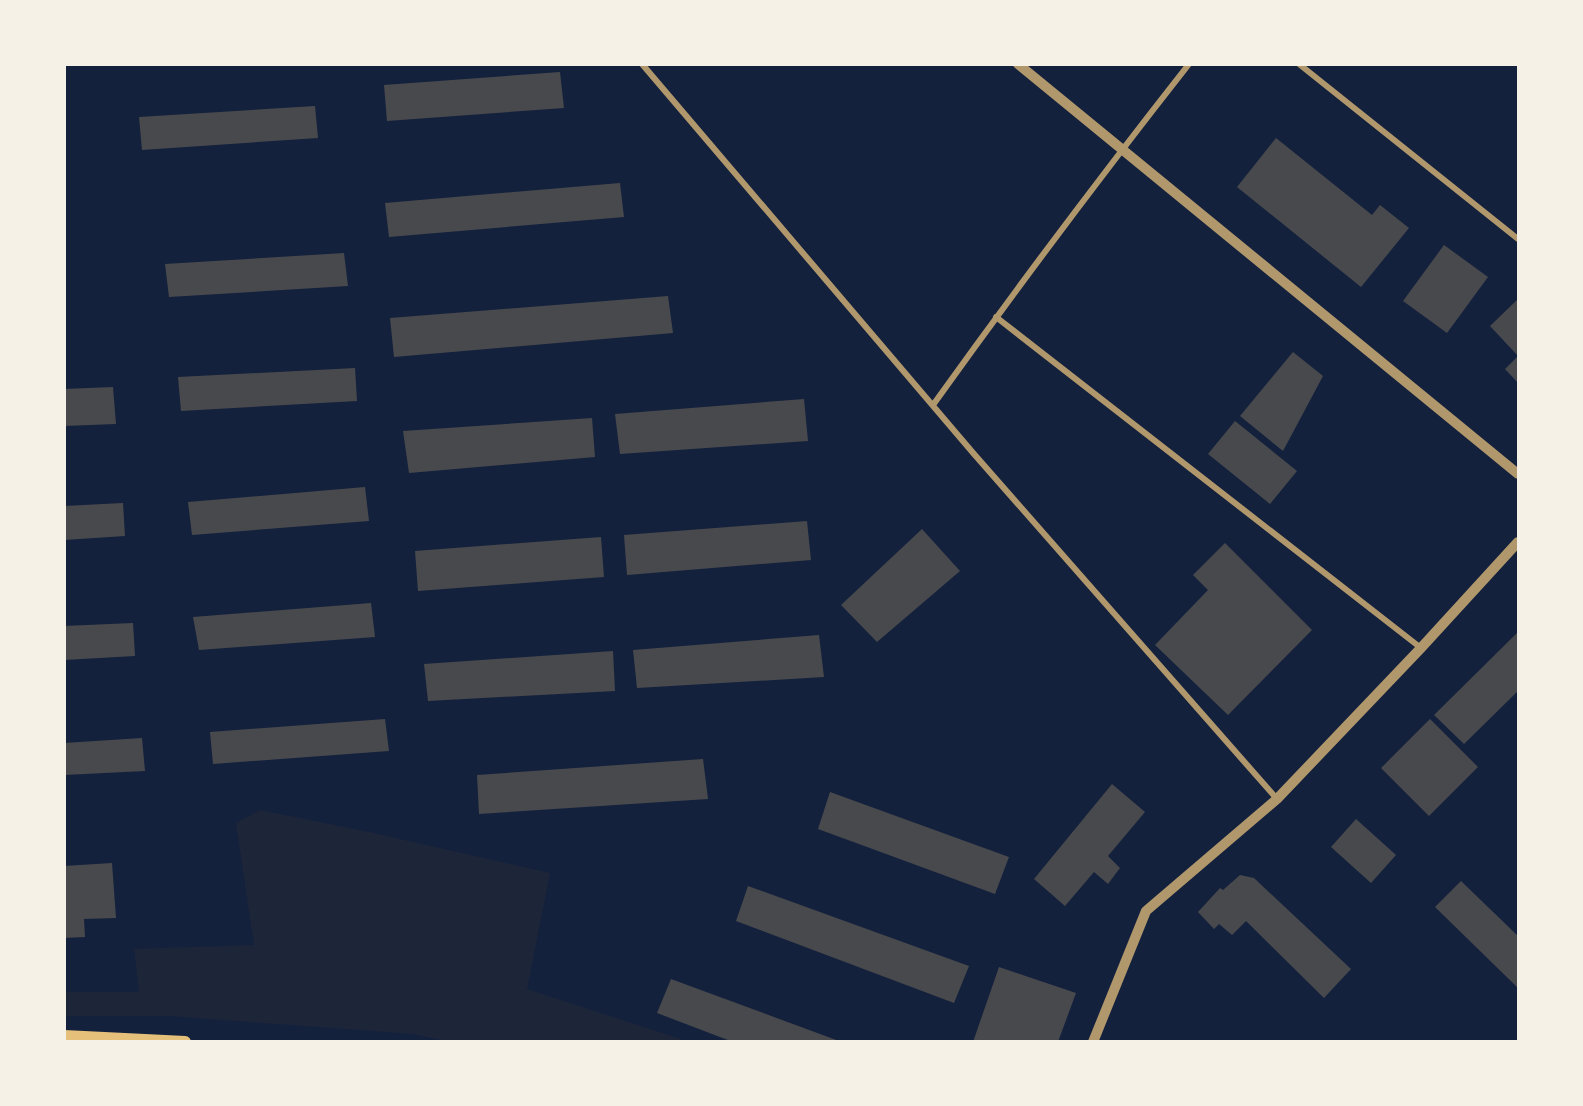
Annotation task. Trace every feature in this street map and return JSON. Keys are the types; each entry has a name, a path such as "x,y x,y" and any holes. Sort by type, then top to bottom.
{"main road":[{"path":"64,1036 185,1041"}],"street":[{"path":"642,64 974,454 1277,799"},
{"path":"1018,64 1518,474"},
{"path":"933,405 1121,150 1189,64"},
{"path":"1299,64 1518,239"},
{"path":"996,317 1421,648"},
{"path":"1093,1041 1146,911 1277,799 1518,542"}],"shaded area":[{"path":"260,810 550,873 527,989 687,1041 451,1042 413,1034 169,1016 65,1016 65,992 139,992 134,949 254,945 236,823"}],"building":[{"path":"560,72 564,108 387,121 384,85"},
{"path":"315,106 318,138 142,150 139,117"},
{"path":"1276,138 1372,215 1380,205 1409,228 1361,287 1237,187"},
{"path":"620,183 624,217 389,237 385,203"},
{"path":"1444,245 1488,277 1447,333 1403,301"},
{"path":"344,253 348,286 169,297 165,264"},
{"path":"668,296 673,333 394,357 390,318"},
{"path":"1518,299 1518,356 1490,326"},
{"path":"1293,352 1323,376 1283,451 1240,416"},
{"path":"1518,356 1518,383 1505,369"},
{"path":"355,368 357,401 181,411 178,377"},
{"path":"113,387 116,424 64,426 64,389"},
{"path":"804,399 808,441 620,454 615,414"},
{"path":"592,418 595,457 409,473 403,431"},
{"path":"1235,421 1297,471 1270,504 1208,454"},
{"path":"365,487 369,521 192,535 188,502"},
{"path":"123,503 125,536 64,540 64,506"},
{"path":"807,521 811,560 627,575 624,535"},
{"path":"922,529 960,571 877,642 841,605"},
{"path":"601,537 604,577 418,591 415,551"},
{"path":"1225,543 1312,630 1228,715 1155,645 1208,590 1193,575"},
{"path":"371,603 375,637 199,650 193,617"},
{"path":"133,623 135,656 64,660 64,626"},
{"path":"1518,632 1518,691 1464,744 1434,715"},
{"path":"819,635 824,677 637,688 633,650"},
{"path":"613,651 615,691 428,701 424,664"},
{"path":"385,719 389,751 213,764 210,732"},
{"path":"1430,719 1478,767 1429,816 1381,768"},
{"path":"142,738 145,771 64,775 64,743"},
{"path":"703,759 708,799 479,814 477,775"},
{"path":"1112,784 1145,812 1108,856 1120,868 1108,884 1094,872 1065,906 1034,879"},
{"path":"830,792 1009,857 995,894 818,829"},
{"path":"1356,819 1396,855 1371,883 1331,847"},
{"path":"112,863 116,918 84,919 85,937 64,938 64,866"},
{"path":"1240,875 1254,878 1351,969 1324,998 1246,921 1232,935 1219,924 1214,929 1198,912 1220,888 1223,890"},
{"path":"1461,881 1518,936 1518,988 1435,907"},
{"path":"748,886 969,966 954,1003 736,921"},
{"path":"999,967 1076,993 1058,1042 973,1042"},
{"path":"671,979 839,1041 733,1042 657,1013"}]}
